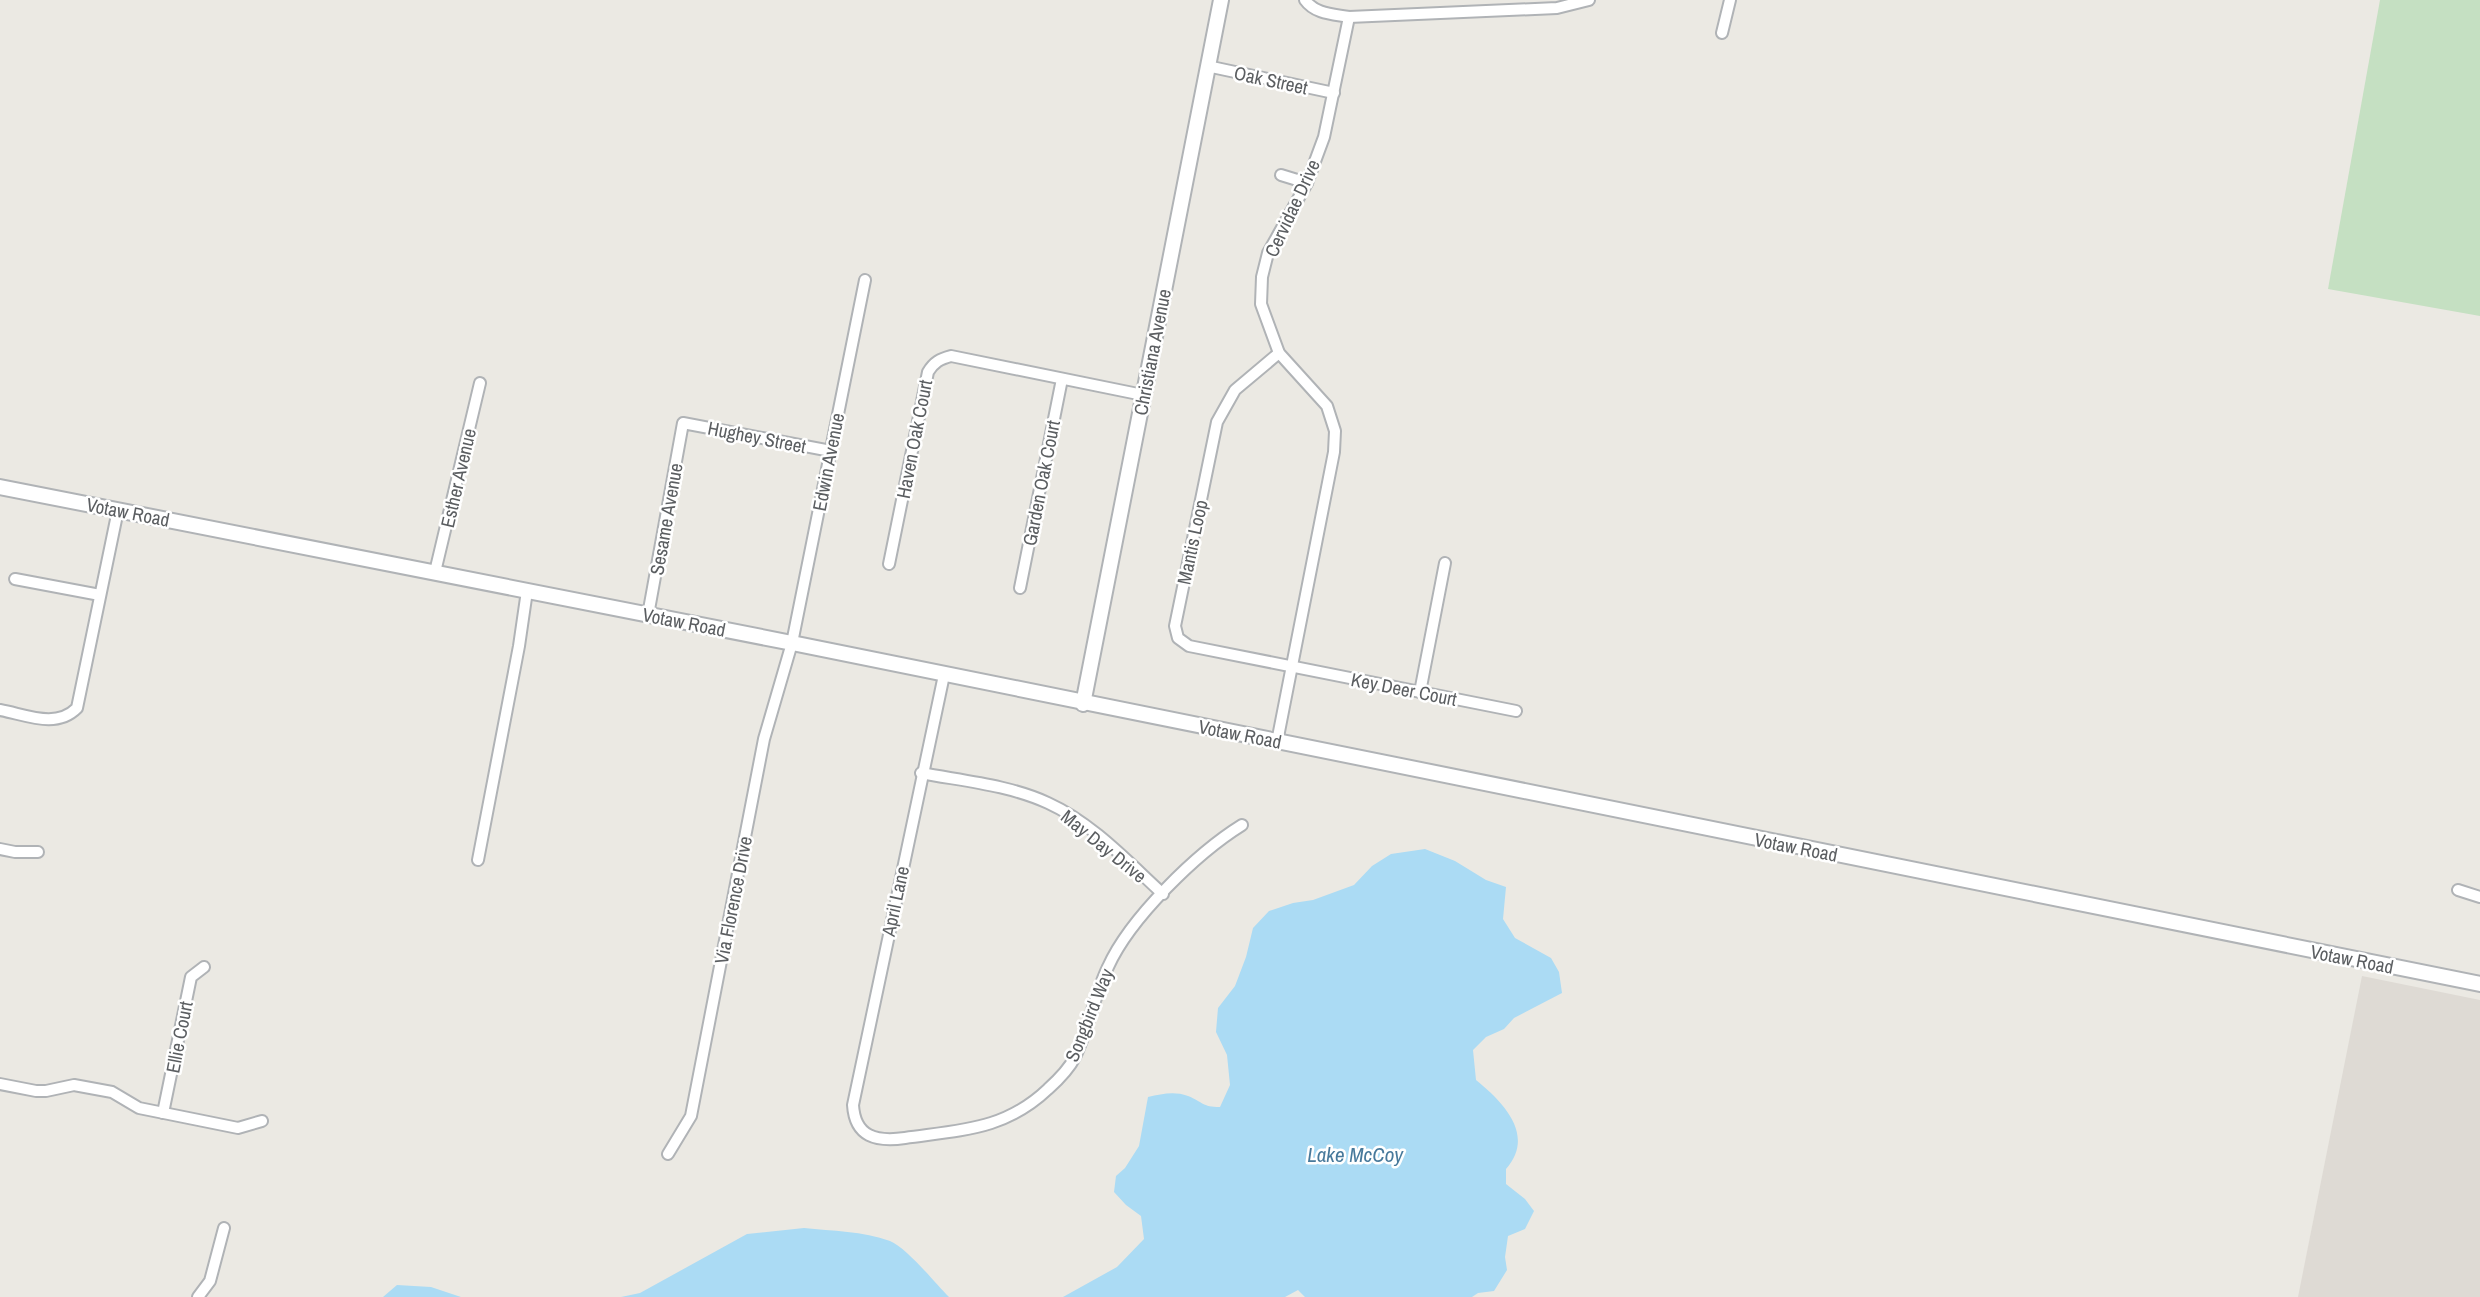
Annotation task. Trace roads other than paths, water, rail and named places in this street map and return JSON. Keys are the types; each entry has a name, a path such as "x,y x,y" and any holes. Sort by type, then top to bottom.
{"street":[{"name":"Christiana Avenue","path":"1083,704 1221,0"},
{"path":"1305,0 1321,12 1349,17 1557,8 1589,0"},
{"path":"1722,33 1730,0"},
{"name":"Cervidae Drive","path":"1277,741 1334,452 1335,431 1327,405 1279,353 1261,304 1262,277 1268,253 1307,183 1329,119 1349,17"},
{"name":"Oak Street","path":"1207,66 1334,93"},
{"path":"1280,174 1307,183"},
{"name":"Edwin Avenue","path":"792,643 865,280"},
{"name":"Mantis Loop","path":"1279,353 1235,390 1217,422 1175,626 1178,638 1189,646 1292,667"},
{"name":"Haven Oak Court","path":"889,564 928,372 934,363 951,356 1143,395"},
{"name":"Garden Oak Court","path":"1020,588 1062,379"},
{"name":"Esther Avenue","path":"435,572 480,383"},
{"name":"Hughey Street","path":"683,424 831,451"},
{"name":"Sesame Avenue","path":"648,615 683,424"},
{"name":"Votaw Road","path":"0,487 792,643 2480,985"},
{"path":"0,710 53,721 67,718 77,708 118,510"},
{"path":"1420,692 1445,563"},
{"path":"16,579 100,594"},
{"path":"478,860 527,591"},
{"name":"Via Florence Drive","path":"668,1154 691,1116 764,739 792,643"},
{"name":"Key Deer Court","path":"1292,667 1516,710"},
{"name":"April Lane","path":"858,1128 853,1105 921,773 944,675"},
{"name":"May Day Drive","path":"921,773 1015,791 1048,803 1079,820 1163,894"},
{"name":"Songbird Way","path":"858,1128 871,1137 889,1140 922,1136 1002,1121 1033,1103 1074,1059 1108,965 1130,932 1163,894 1220,839 1242,825"},
{"path":"0,849 38,852"},
{"path":"2458,890 2480,897"},
{"name":"Ellie Court","path":"163,1113 191,977 204,967"},
{"path":"0,1084 36,1091 74,1085 113,1092 139,1108 238,1128 262,1121"},
{"path":"198,1297 210,1281 224,1228"}],"water":[{"name":"Lake McCoy","path":"1425,849 1455,861 1486,880 1506,887 1503,919 1515,938 1551,958 1559,972 1562,993 1514,1018 1504,1029 1486,1037 1473,1050 1476,1080 1505,1109 1517,1132 1518,1144 1506,1169 1506,1184 1525,1199 1534,1211 1525,1229 1508,1236 1505,1257 1507,1270 1494,1291 1478,1293 1472,1297 1305,1297 1298,1290 1285,1297 1063,1297 1117,1267 1144,1239 1141,1216 1114,1192 1116,1176 1125,1168 1139,1146 1148,1097 1178,1094 1206,1105 1220,1107 1230,1085 1227,1055 1216,1032 1218,1008 1235,986 1253,928 1269,911 1313,900 1354,885 1372,866 1391,854"},
{"path":"804,1228 858,1233 890,1241 912,1258 949,1297 621,1297 640,1293 747,1234"},
{"path":"397,1285 431,1287 461,1297 383,1297"}]}
